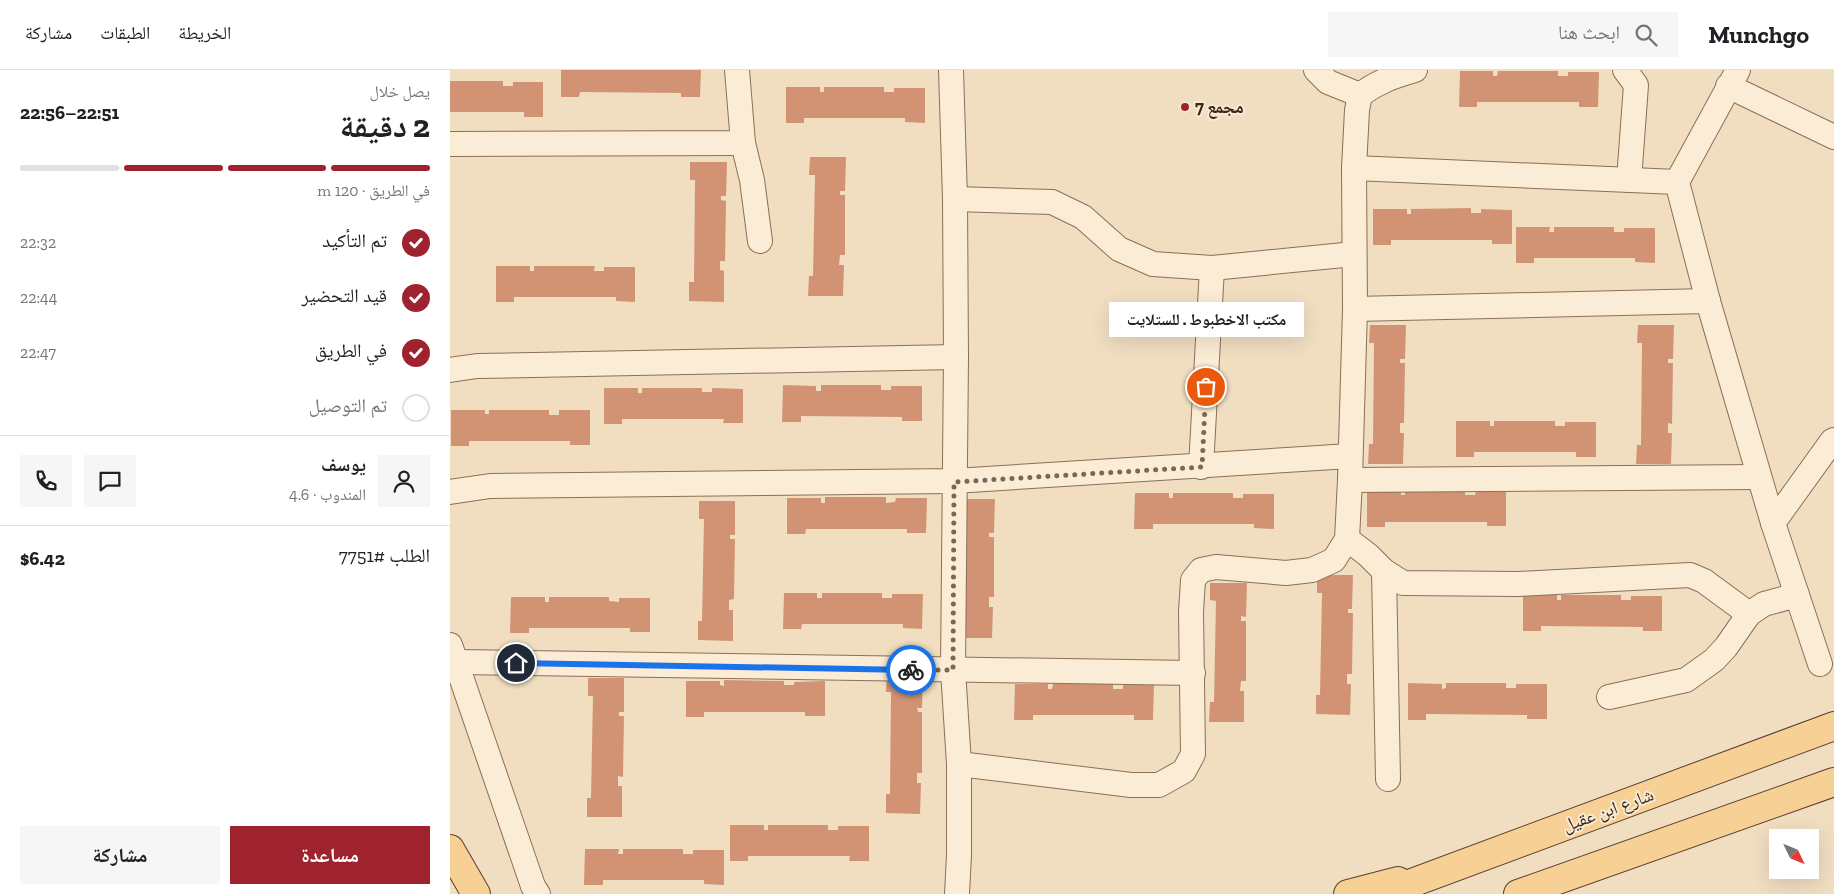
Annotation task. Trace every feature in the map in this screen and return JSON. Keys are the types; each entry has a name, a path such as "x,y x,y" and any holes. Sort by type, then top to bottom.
{"main road":[{"name":"شارع ابن عقيل","path":"1382,894 1834,726"},
{"path":"1518,894 1834,782"},
{"path":"450,849 476,894"},
{"path":"1348,894 1469,862"},
{"path":"450,876 455,894"}],"street":[{"path":"737,70 743,142 752,180 760,241"},
{"path":"951,70 955,199 956,357 953,670 959,764 957,894"},
{"path":"1316,70 1328,82 1360,95"},
{"path":"959,764 1130,785 1159,785 1184,771 1193,754 1191,612 1193,580 1201,570 1216,567 1286,573 1312,570 1334,560 1347,539 1355,309 1354,168 1357,110 1360,95 1372,85 1393,76 1415,70"},
{"path":"1625,70 1636,85 1629,180"},
{"path":"1820,664 1759,477 1708,302 1677,182 1733,78 1834,137"},
{"path":"450,144 743,142"},
{"path":"1354,168 1677,182"},
{"path":"955,199 1052,202 1083,217 1119,249 1153,264 1212,268 1354,254"},
{"path":"1202,467 1212,268"},
{"path":"1355,309 1708,302"},
{"path":"450,370 477,366 956,357"},
{"path":"1773,523 1834,440"},
{"path":"450,492 490,486 954,482 1350,456"},
{"path":"1350,480 1759,477"},
{"path":"1347,539 1368,555 1384,571 1403,583 1518,584 1690,575 1704,581 1749,614"},
{"path":"1384,571 1388,779"},
{"path":"1609,697 1686,680 1714,660 1726,647 1749,614 1764,604 1797,595"},
{"path":"538,894 533,886 453,654 953,670 1192,674"},
{"path":"942,894 959,855"}],"building":[{"path":"561,70 701,70 700,97 681,97 681,93 580,92 579,97 561,97"},
{"path":"1460,71 1493,71 1493,76 1497,76 1498,71 1558,71 1558,76 1568,76 1568,72 1599,72 1598,107 1579,107 1579,102 1477,102 1477,107 1459,107"},
{"path":"450,81 503,81 503,86 513,86 513,82 543,82 543,117 524,117 524,112 450,112"},
{"path":"786,87 820,87 820,92 824,92 824,87 884,87 884,92 894,92 894,88 925,88 925,123 905,122 905,118 804,118 804,123 786,123"},
{"path":"810,157 846,157 845,191 840,191 840,195 845,195 845,255 840,255 839,265 844,265 843,296 808,296 809,276 813,276 815,175 809,175"},
{"path":"690,162 727,162 726,196 721,196 721,200 726,201 725,261 720,261 720,270 724,271 724,302 689,301 689,282 694,282 695,180 690,180"},
{"path":"1471,208 1471,213 1481,213 1481,209 1512,210 1512,244 1492,244 1492,240 1391,240 1391,245 1373,245 1373,209 1407,209 1407,214 1411,214 1411,209"},
{"path":"1516,227 1550,227 1549,232 1554,232 1554,227 1614,227 1614,232 1624,232 1624,228 1655,228 1655,263 1635,262 1635,258 1534,258 1534,263 1516,263"},
{"path":"496,266 530,266 530,271 534,271 534,266 595,266 594,271 604,271 604,267 635,267 635,302 616,301 616,297 514,297 514,302 496,302"},
{"path":"1370,325 1406,325 1405,359 1400,359 1400,363 1405,363 1404,423 1400,423 1400,433 1404,433 1403,464 1368,464 1369,444 1373,444 1374,343 1369,343"},
{"path":"1638,325 1674,325 1673,359 1668,359 1668,363 1673,363 1672,424 1668,423 1668,433 1672,433 1671,464 1636,464 1637,445 1641,445 1642,343 1637,343"},
{"path":"783,385 816,386 816,391 821,391 821,385 881,385 881,390 891,390 891,386 922,386 922,421 902,421 902,417 801,416 801,422 782,422"},
{"path":"604,388 638,388 638,393 642,393 642,388 702,388 702,392 712,392 712,388 743,389 743,423 723,423 724,419 622,419 622,424 604,424"},
{"path":"451,410 485,410 485,414 489,414 489,410 549,410 549,415 559,415 559,410 590,410 590,445 570,445 570,441 469,441 469,446 451,446"},
{"path":"1456,421 1490,421 1490,426 1494,426 1494,421 1555,421 1555,426 1565,426 1565,422 1596,422 1596,457 1576,457 1576,452 1474,452 1474,457 1456,457"},
{"path":"1367,490 1401,491 1401,495 1405,495 1405,490 1465,490 1465,495 1475,495 1476,491 1506,492 1506,526 1487,526 1487,522 1385,522 1385,527 1367,527"},
{"path":"1135,493 1169,493 1169,498 1173,498 1173,493 1233,493 1233,498 1243,498 1243,494 1274,494 1274,529 1254,528 1254,524 1153,524 1153,529 1134,529"},
{"path":"825,497 886,497 886,503 895,502 896,498 927,498 926,533 907,533 907,529 806,529 805,534 787,534 787,498 821,498 821,503 825,503"},
{"path":"959,499 995,499 994,533 989,533 989,537 994,537 994,597 989,597 989,607 993,607 992,638 958,638"},
{"path":"699,501 735,501 735,535 730,535 730,539 735,539 734,599 729,600 729,610 733,610 733,641 698,640 698,621 702,621 704,519 699,519"},
{"path":"1317,575 1353,575 1352,609 1348,609 1348,613 1353,613 1352,674 1347,674 1347,684 1351,684 1350,715 1316,714 1316,695 1320,695 1322,593 1317,593"},
{"path":"1210,583 1247,583 1246,617 1241,616 1241,621 1246,621 1246,681 1241,681 1240,691 1244,691 1244,722 1209,722 1210,702 1214,702 1216,601 1210,600"},
{"path":"784,593 817,593 817,598 822,598 822,593 882,593 882,598 892,598 892,594 923,594 922,629 903,628 903,624 802,624 801,629 783,629"},
{"path":"1523,595 1557,595 1557,600 1561,600 1561,595 1621,595 1621,600 1631,600 1631,596 1662,596 1662,631 1643,631 1643,627 1541,626 1541,631 1523,631"},
{"path":"511,597 545,597 545,602 549,602 549,597 609,597 609,601 619,602 619,598 650,598 650,632 630,632 630,628 529,628 529,633 510,633"},
{"path":"887,674 923,675 922,708 917,708 918,712 922,712 922,773 917,773 917,783 921,783 920,814 886,813 886,794 890,794 891,692 886,692"},
{"path":"588,678 624,678 624,712 619,712 619,716 624,716 623,777 618,776 618,786 622,786 622,817 587,817 587,798 591,798 593,696 588,696"},
{"path":"724,680 784,681 784,685 794,685 794,682 825,681 825,716 805,716 805,712 704,712 704,717 686,717 686,681 720,681 720,685 724,686"},
{"path":"1408,683 1442,684 1442,689 1446,688 1446,683 1506,683 1506,688 1516,688 1516,684 1547,684 1547,719 1527,719 1527,715 1426,714 1426,720 1408,720"},
{"path":"1015,684 1048,684 1048,689 1052,689 1053,684 1113,684 1113,689 1123,689 1123,685 1154,685 1153,720 1134,720 1134,715 1033,715 1033,720 1014,720"},
{"path":"730,825 764,825 764,830 768,830 768,825 828,825 828,830 838,830 838,826 869,826 869,861 849,861 850,856 748,856 748,861 730,861"},
{"path":"585,849 619,849 618,854 623,854 623,849 683,849 683,854 693,854 693,850 724,850 724,885 704,884 704,880 603,880 603,885 584,885"}],"way so far":[{"path":"911,670 953,670 954,482 1202,467 1206,387"}],"place":[{"name":"مجمع 7","path":"1185,107"},
{"name":"مكتب الاخطبوط . للستلايت","path":"1206,387"}],"route":[{"path":"516,663 911,670"}]}
